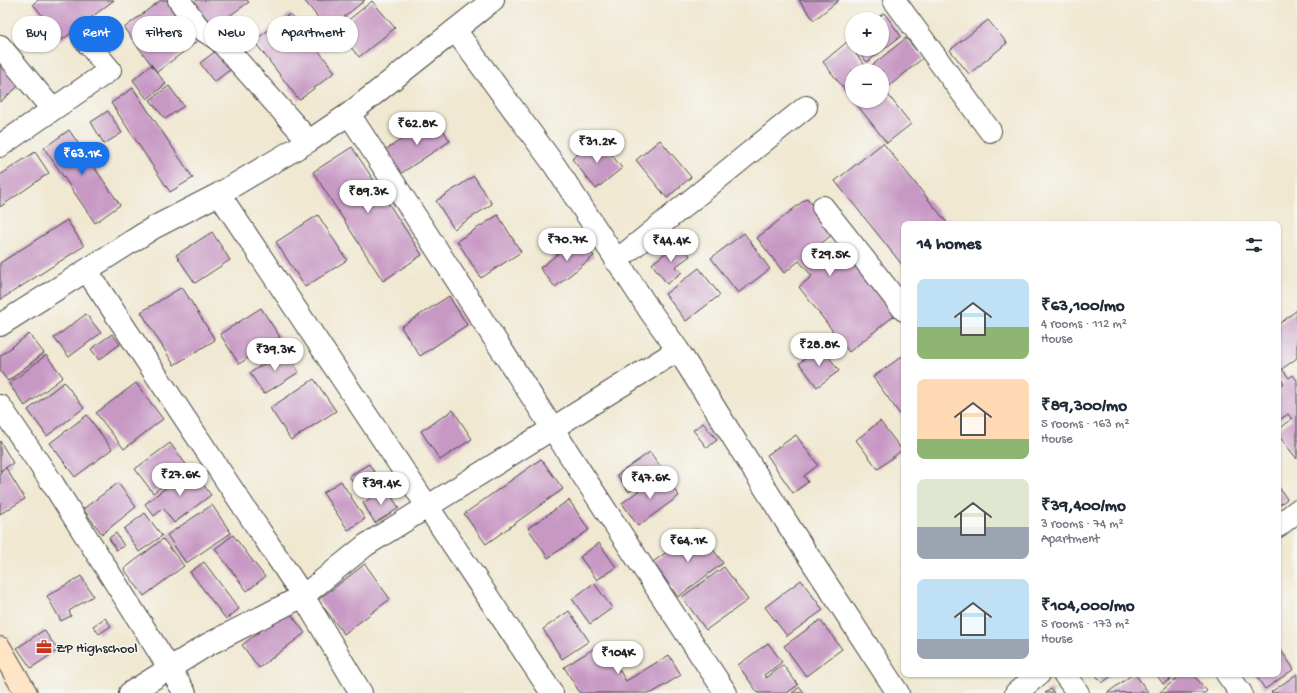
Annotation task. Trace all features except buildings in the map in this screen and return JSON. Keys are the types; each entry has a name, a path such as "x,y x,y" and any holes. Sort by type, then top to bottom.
{"main road":[{"path":"0,648 26,693"}],"street":[{"path":"179,0 198,27 219,40 309,141"},
{"path":"0,325 153,228 220,194 309,141 349,114 493,0"},
{"path":"894,0 990,131"},
{"path":"455,30 553,163 616,261 678,350 794,534 898,693"},
{"path":"0,46 52,109"},
{"path":"0,146 110,70 95,52"},
{"path":"616,261 806,107"},
{"path":"349,114 459,282 644,571 726,693"},
{"path":"220,194 552,693"},
{"path":"823,208 901,306"},
{"path":"86,271 303,596 361,693"},
{"path":"130,693 207,645 303,596 366,546 678,350"},
{"path":"0,406 57,490 185,693"},
{"path":"1281,524 1297,511"},
{"path":"1016,693 1035,677"},
{"path":"1066,677 1078,693"},
{"path":"1230,677 1241,693"}],"place":[{"name":"ZP Highschool","path":"44,647"}]}
